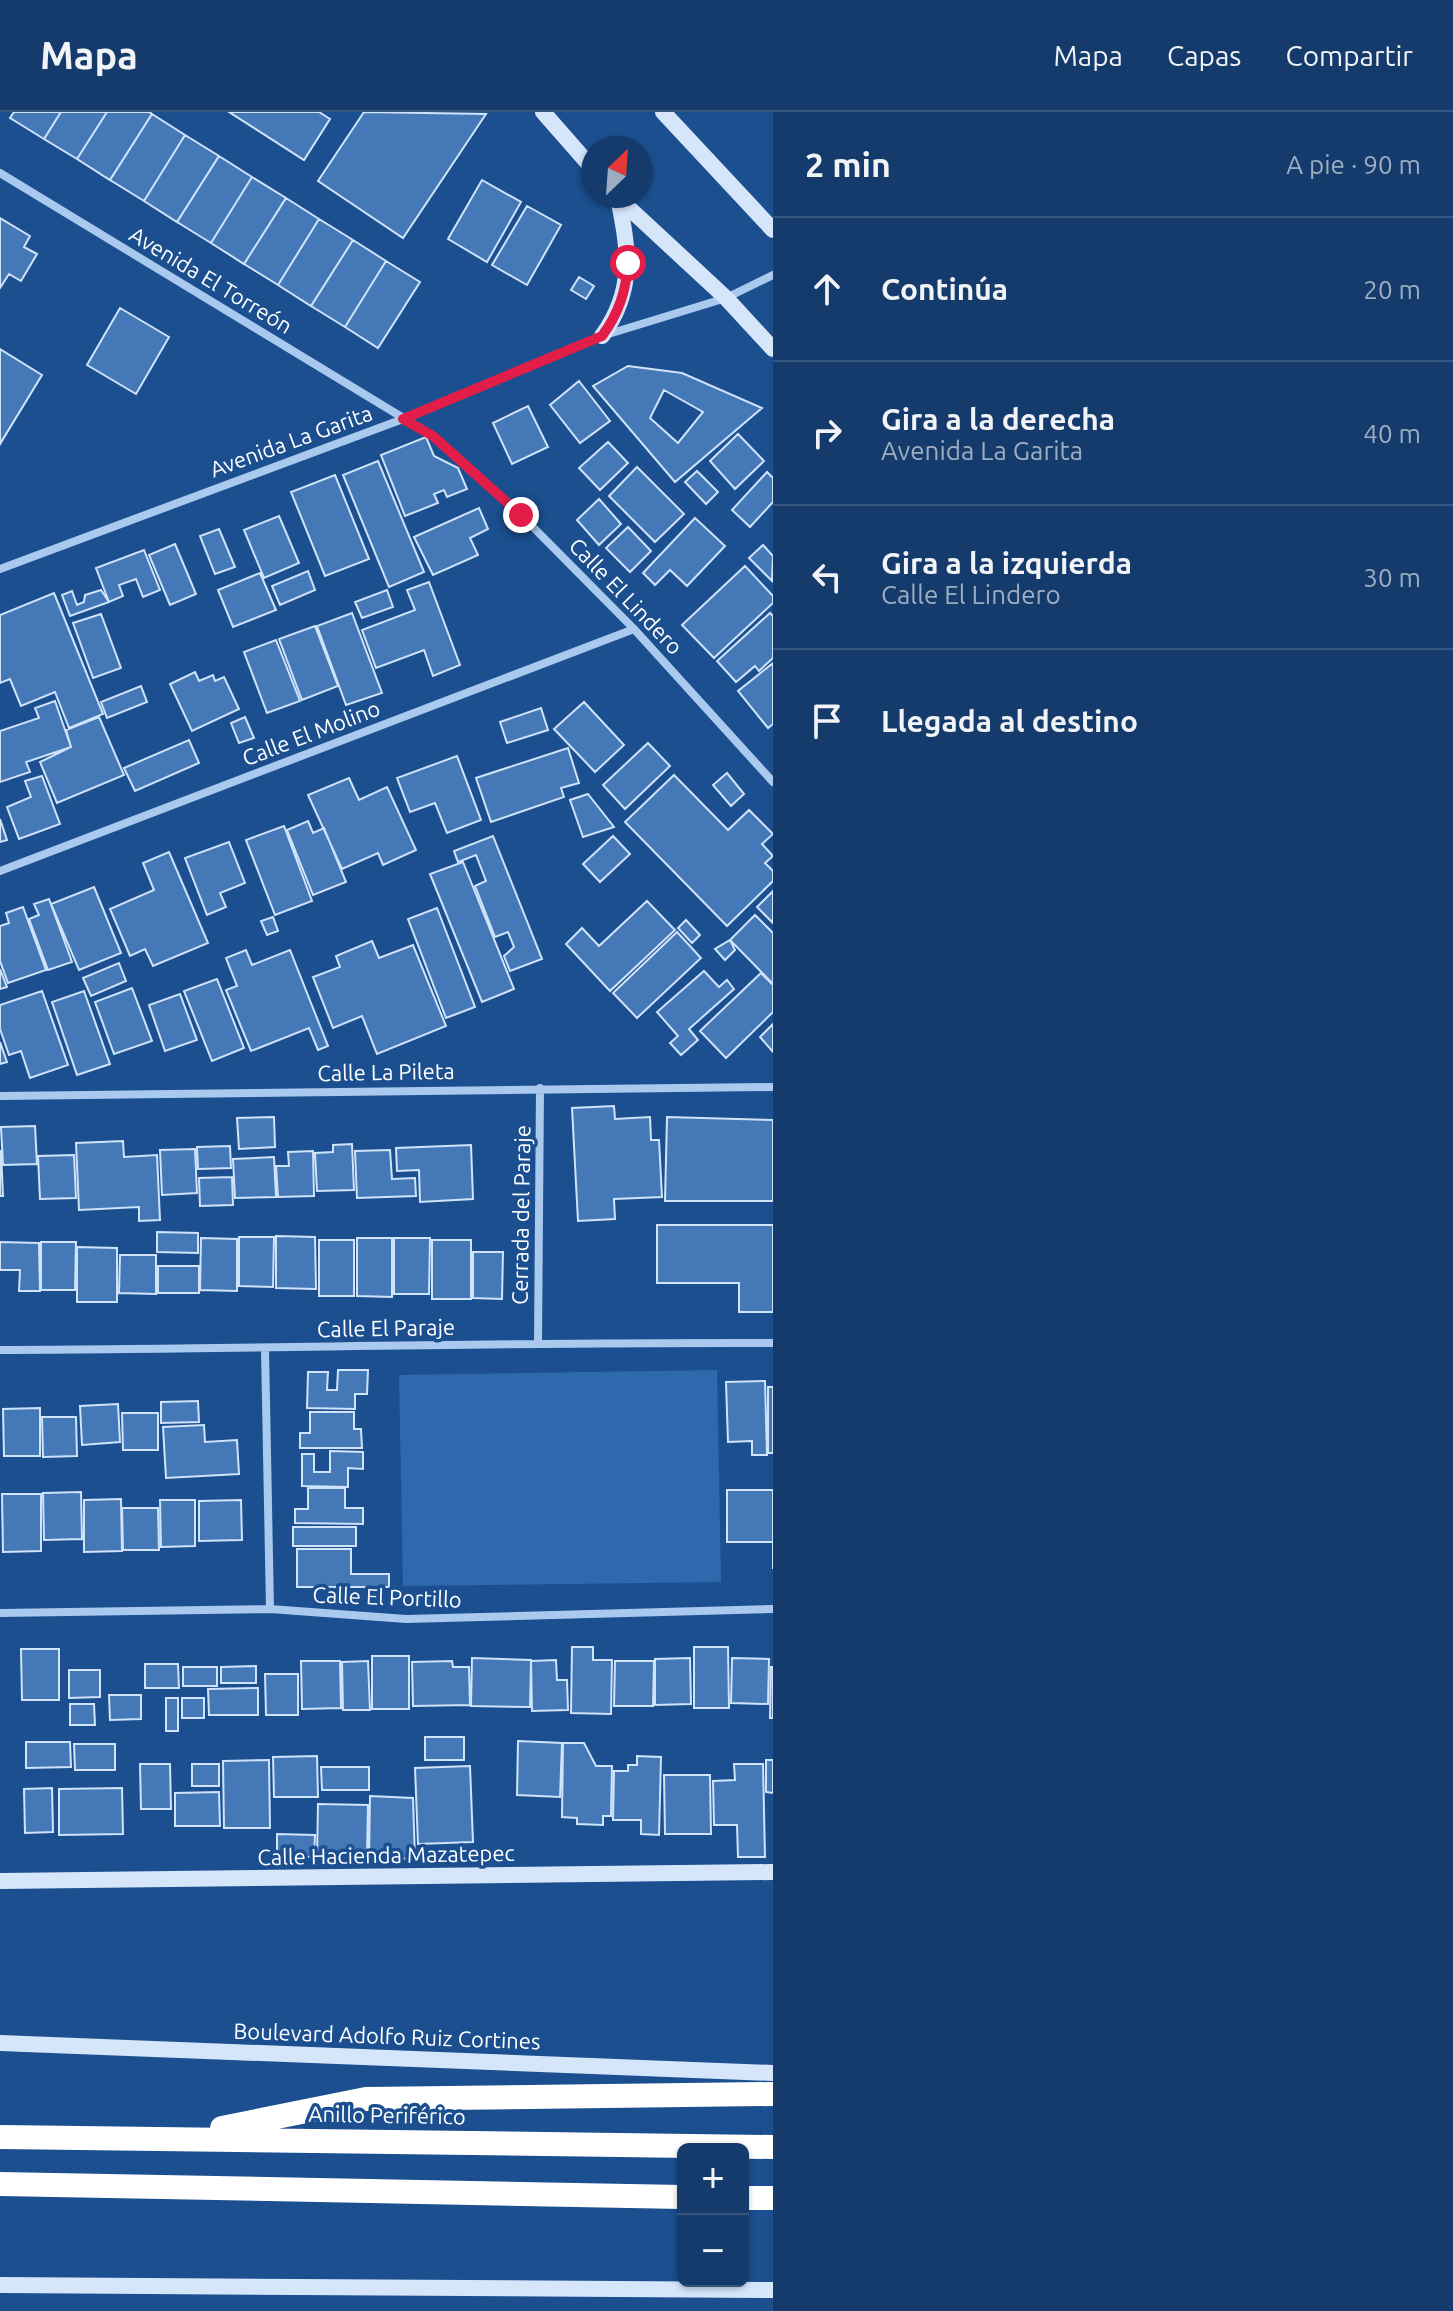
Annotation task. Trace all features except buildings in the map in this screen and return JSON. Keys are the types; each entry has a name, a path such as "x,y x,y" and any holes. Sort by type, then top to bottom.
{"highway":[{"path":"174,2138 366,2099 773,2094"},
{"name":"Anillo Periférico","path":"0,2137 773,2147"},
{"path":"0,2184 677,2197"},
{"path":"749,2198 773,2198"}],"main road":[{"path":"543,112 581,155"},
{"path":"563,112 564,135"},
{"path":"663,112 773,230"},
{"path":"602,336 614,319 627,282 628,263 619,208"},
{"path":"629,208 726,298 773,349"},
{"name":"Calle Hacienda Mazatepec","path":"0,1881 773,1872"},
{"name":"Boulevard Adolfo Ruiz Cortines","path":"0,2043 773,2073"},
{"path":"0,2285 773,2290"}],"street":[{"name":"Avenida El Torreón","path":"0,173 403,419"},
{"name":"Avenida La Garita","path":"0,569 403,419 602,336 726,298 773,275"},
{"name":"Calle El Lindero","path":"403,419 433,436 521,515 634,629 773,782"},
{"name":"Calle El Molino","path":"0,871 634,629"},
{"name":"Calle La Pileta","path":"0,1096 773,1087"},
{"name":"Cerrada del Paraje","path":"538,1342 540,1088"},
{"name":"Calle El Paraje","path":"0,1350 265,1349 538,1342 773,1343"},
{"path":"265,1349 270,1609"},
{"name":"Calle El Portillo","path":"0,1613 270,1609 406,1619 773,1609"}],"shaded area":[{"path":"717,1370 721,1582 403,1586 399,1375"}],"route":[{"path":"521,515 433,436 403,419 602,336 622,301 628,263"}]}
